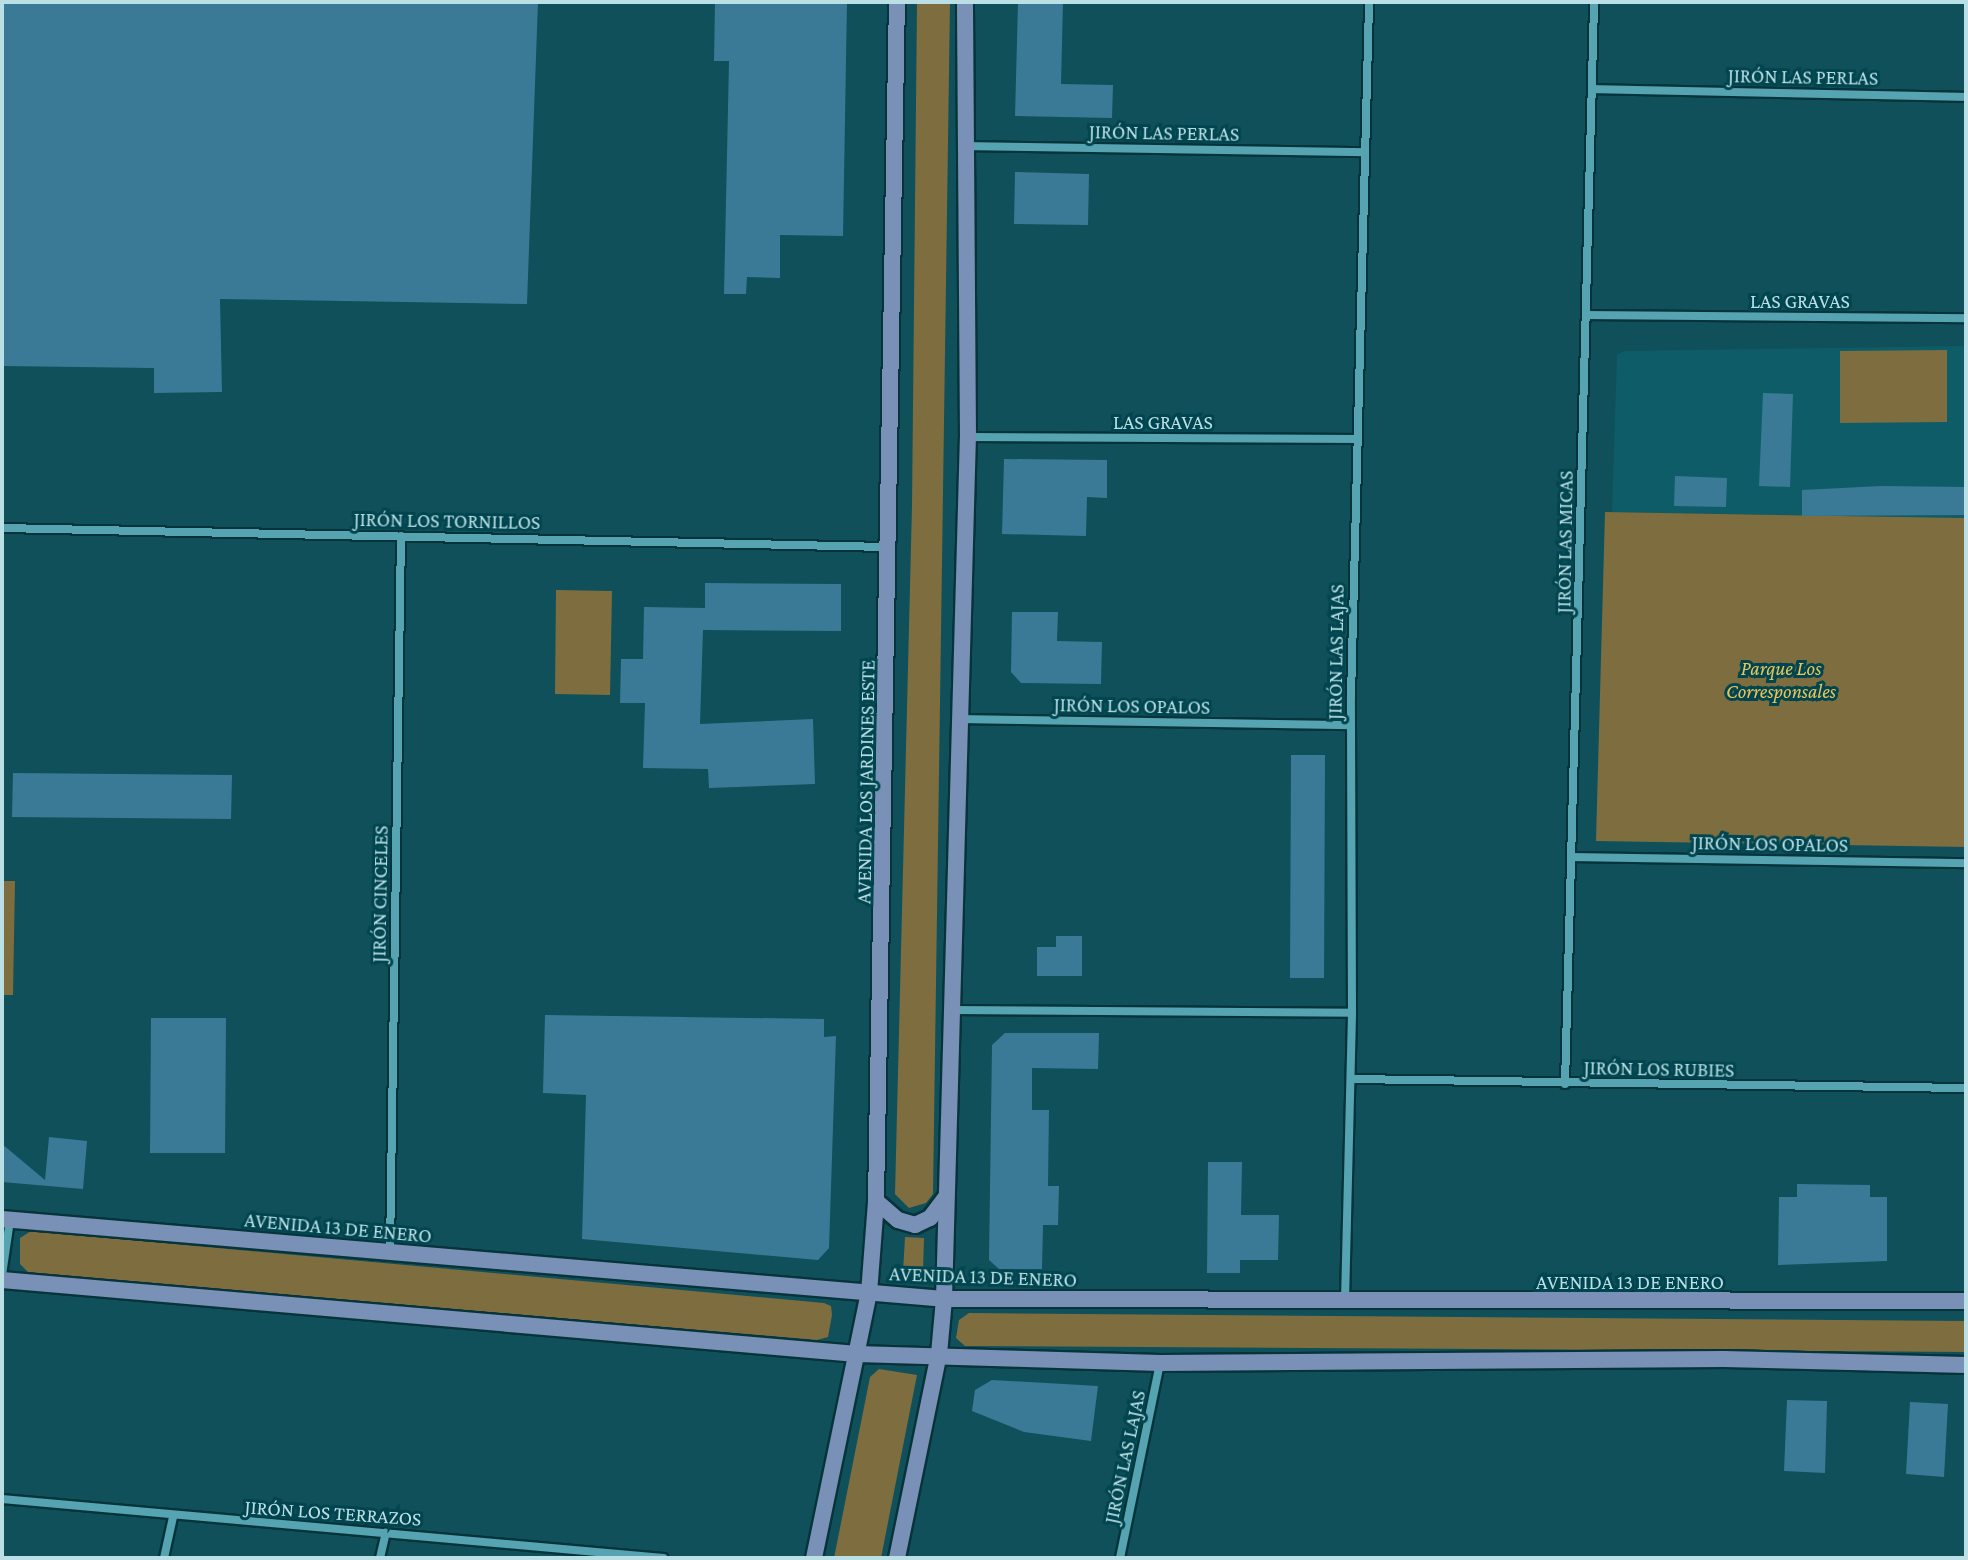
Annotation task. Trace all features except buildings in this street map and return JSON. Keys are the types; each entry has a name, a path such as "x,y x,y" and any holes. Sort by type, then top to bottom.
{"main road":[{"name":"AVENIDA LOS JARDINES ESTE","path":"814,1558 869,1293 876,1201 891,547 897,2"},
{"path":"897,1558 939,1354 944,1299 955,1010 968,437 965,2"},
{"path":"876,1201 898,1220 915,1225 930,1218 946,1197"},
{"name":"AVENIDA 13 DE ENERO","path":"6,1219 944,1299 1345,1303 1966,1301"},
{"path":"2,1277 857,1354 939,1354 1160,1363 1724,1359 1966,1365"}],"street":[{"name":"JIRÓN LAS LAJAS","path":"1345,1303 1352,1013 1351,725 1369,2"},
{"name":"JIRÓN LAS MICAS","path":"1565,1084 1574,857 1594,2"},
{"name":"JIRÓN LAS PERLAS","path":"1592,89 1966,97"},
{"name":"JIRÓN LAS PERLAS","path":"965,146 1364,152"},
{"name":"LAS GRAVAS","path":"1587,315 1966,318"},
{"name":"LAS GRAVAS","path":"968,437 1357,439"},
{"name":"JIRÓN LOS TORNILLOS","path":"2,528 891,547"},
{"name":"JIRÓN CINCELES","path":"390,1253 401,536"},
{"name":"JIRÓN LOS OPALOS","path":"961,719 1351,725"},
{"name":"JIRÓN LOS OPALOS","path":"1574,857 1966,863"},
{"path":"955,1010 1352,1013"},
{"name":"JIRÓN LOS RUBIES","path":"1351,1079 1966,1088"},
{"path":"2,1277 6,1219"},
{"name":"JIRÓN LAS LAJAS","path":"1120,1558 1160,1363"},
{"name":"JIRÓN LOS TERRAZOS","path":"2,1499 173,1517 663,1558"},
{"path":"164,1558 173,1517"},
{"path":"380,1558 386,1533"}],"shaded area":[{"path":"1966,346 1966,518 1612,512 1617,355 1624,351"}],"green space":[{"path":"917,2 950,2 933,1194 926,1203 909,1208 895,1194 912,505"},
{"path":"1947,350 1947,422 1840,423 1840,351"},
{"name":"Parque Los Corresponsales","path":"1605,512 1966,518 1966,847 1596,841"},
{"path":"556,590 612,591 610,695 555,694"},
{"path":"2,881 15,881 13,995 2,995"},
{"path":"31,1231 824,1303 831,1306 832,1315 828,1337 817,1340 29,1273 20,1264 20,1238"},
{"path":"905,1237 924,1238 923,1271 903,1272"},
{"path":"969,1313 1966,1321 1966,1352 965,1346 956,1338 959,1320"},
{"path":"879,1369 917,1375 881,1558 834,1558 870,1377"}]}
